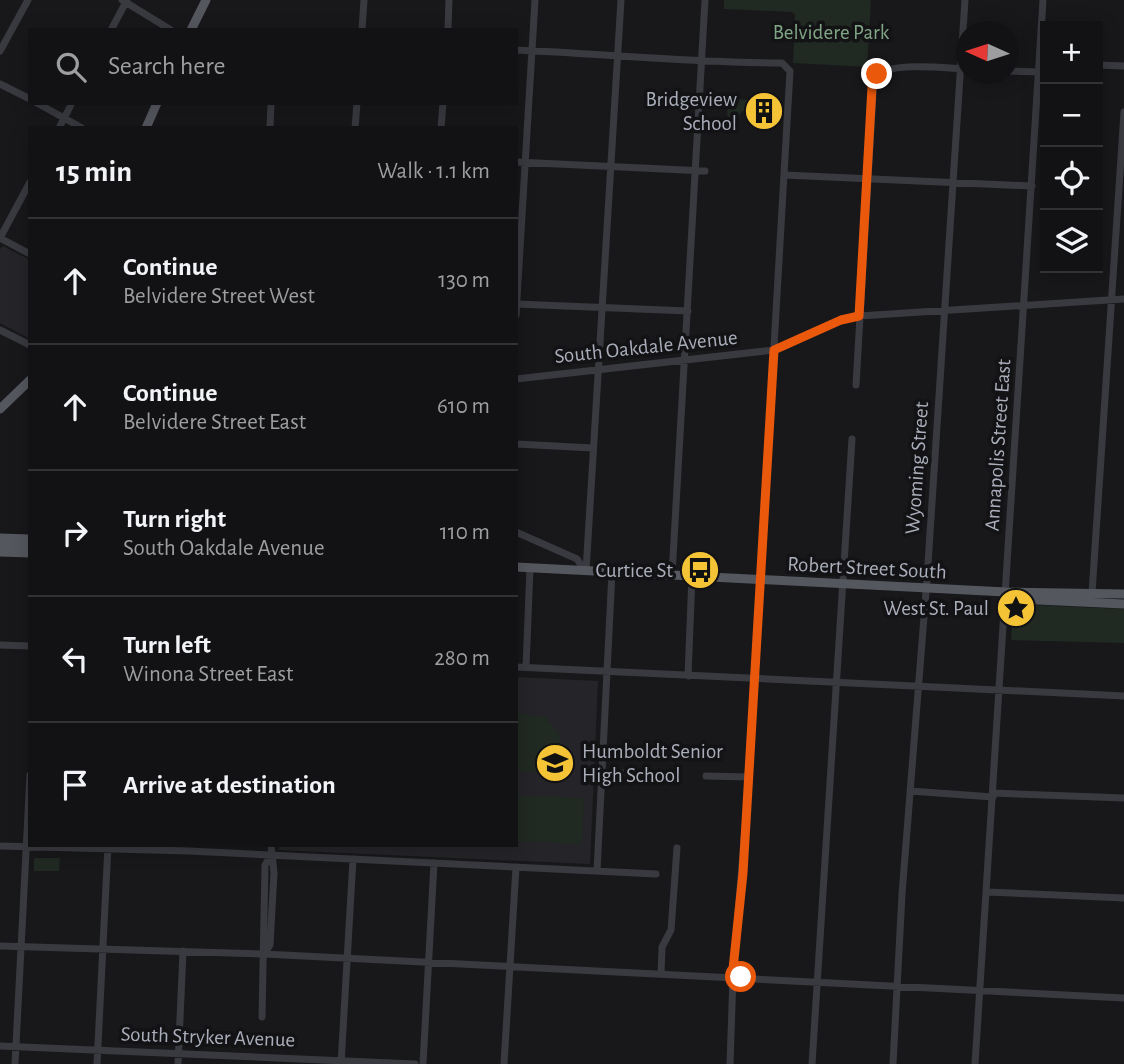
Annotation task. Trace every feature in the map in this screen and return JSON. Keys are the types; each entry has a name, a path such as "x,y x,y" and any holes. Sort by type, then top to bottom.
{"main road":[{"path":"192,28 206,0"},
{"path":"144,126 151,105"},
{"path":"144,126 156,105"},
{"path":"0,409 28,382"},
{"path":"0,538 28,539"},
{"path":"0,545 28,546"},
{"path":"0,552 28,554"},
{"name":"Robert Street South","path":"518,567 926,589 1124,594"},
{"name":"Robert Street South","path":"1006,592 1014,599 1124,604"}],"street":[{"path":"0,51 28,0"},
{"path":"362,28 364,0"},
{"path":"447,28 449,0"},
{"path":"518,268 521,162 535,0"},
{"path":"586,571 621,0"},
{"path":"672,575 684,360 701,172 705,0"},
{"name":"Wyoming Street","path":"965,0 965,21"},
{"name":"Annapolis Street East","path":"1043,0 1043,21"},
{"path":"112,28 125,1 168,28"},
{"path":"518,50 787,65 790,71 743,873 733,976 730,1064"},
{"path":"1103,65 1124,66"},
{"path":"856,385 872,87 877,74 900,66 956,69"},
{"name":"Annapolis Street East","path":"975,1064 1040,69"},
{"path":"1019,71 1039,72"},
{"name":"Wyoming Street","path":"893,1064 953,182 963,84"},
{"path":"0,85 28,98"},
{"path":"41,105 78,126"},
{"path":"60,126 71,105"},
{"path":"270,126 271,105"},
{"path":"355,126 357,105"},
{"path":"441,126 443,105"},
{"path":"1092,593 1124,112"},
{"path":"521,162 701,172"},
{"path":"784,175 1032,186"},
{"path":"28,186 0,238 28,253"},
{"name":"South Oakdale Avenue","path":"518,379 774,350 841,320 859,316 1124,299"},
{"path":"518,304 688,312"},
{"path":"0,330 28,344"},
{"path":"812,1064 852,439"},
{"path":"518,444 593,448"},
{"path":"518,533 563,555 578,559 586,571"},
{"path":"563,555 566,570"},
{"path":"526,667 530,568"},
{"path":"597,871 612,572"},
{"path":"688,676 692,576"},
{"path":"0,645 28,646"},
{"path":"518,667 1124,696"},
{"path":"602,772 642,774"},
{"path":"706,776 749,777"},
{"path":"910,791 1124,799"},
{"path":"15,1064 28,811"},
{"path":"0,846 189,848 270,857 656,874"},
{"path":"97,1064 108,847"},
{"path":"262,1017 264,954 261,943 265,865 270,857 271,847"},
{"path":"661,974 662,947 672,923 677,848"},
{"path":"341,1062 353,859"},
{"path":"423,1064 434,863"},
{"path":"504,1064 516,867"},
{"path":"987,892 1124,898"},
{"path":"0,946 264,954 1124,998"},
{"path":"178,1064 184,951"},
{"name":"South Stryker Avenue","path":"0,1046 179,1053 260,1060 415,1064"}],"shaded area":[{"path":"3,246 28,259 28,338 0,323 0,249"},
{"name":"Humboldt Senior High School","path":"518,677 598,681 590,864 279,850 279,847 518,847"}],"green space":[{"name":"Belvidere Park","path":"724,0 871,0 867,67 793,63 795,15 792,12 724,9"},
{"path":"728,99 755,100 755,111 742,111 737,119 727,119"},
{"path":"1023,605 1024,609 1032,609 1033,605 1124,609 1124,643 1011,640 1013,610 1016,606"},
{"path":"518,713 545,717 559,733 561,773 518,771"},
{"path":"518,795 584,798 582,844 518,841"},
{"path":"34,858 60,858 59,871 34,871"}],"place":[{"name":"Bridgeview School","path":"764,111"},
{"name":"Curtice St","path":"700,570"},
{"name":"West St. Paul","path":"1016,608"},
{"name":"Humboldt Senior High School","path":"555,763"}],"route":[{"path":"741,977 733,976 733,969 743,873 774,350 841,320 859,316 872,87 873,77 877,74"}]}
